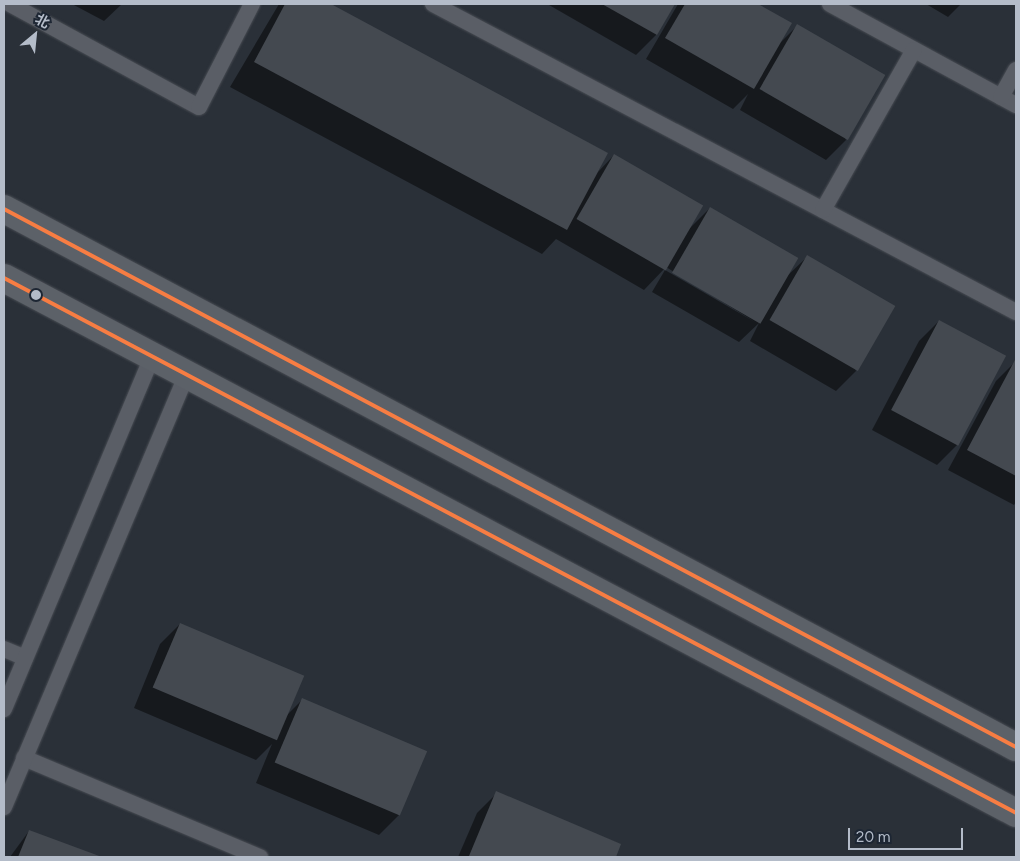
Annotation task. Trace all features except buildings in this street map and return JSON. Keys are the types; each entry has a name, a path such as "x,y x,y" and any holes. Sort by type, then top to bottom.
{"main road":[{"path":"4,209 1016,747"},
{"path":"4,278 1016,812"}],"lane":[{"path":"10,4 199,108 252,4"},
{"path":"433,4 1016,312"},
{"path":"830,4 1016,105"},
{"path":"823,210 914,50"},
{"path":"1001,97 1016,70"},
{"path":"4,709 152,357"},
{"path":"4,807 187,374"},
{"path":"4,649 25,658"},
{"path":"24,758 260,857"}],"transit line":[{"path":"4,209 1016,747"},
{"path":"4,278 1016,813"}]}
